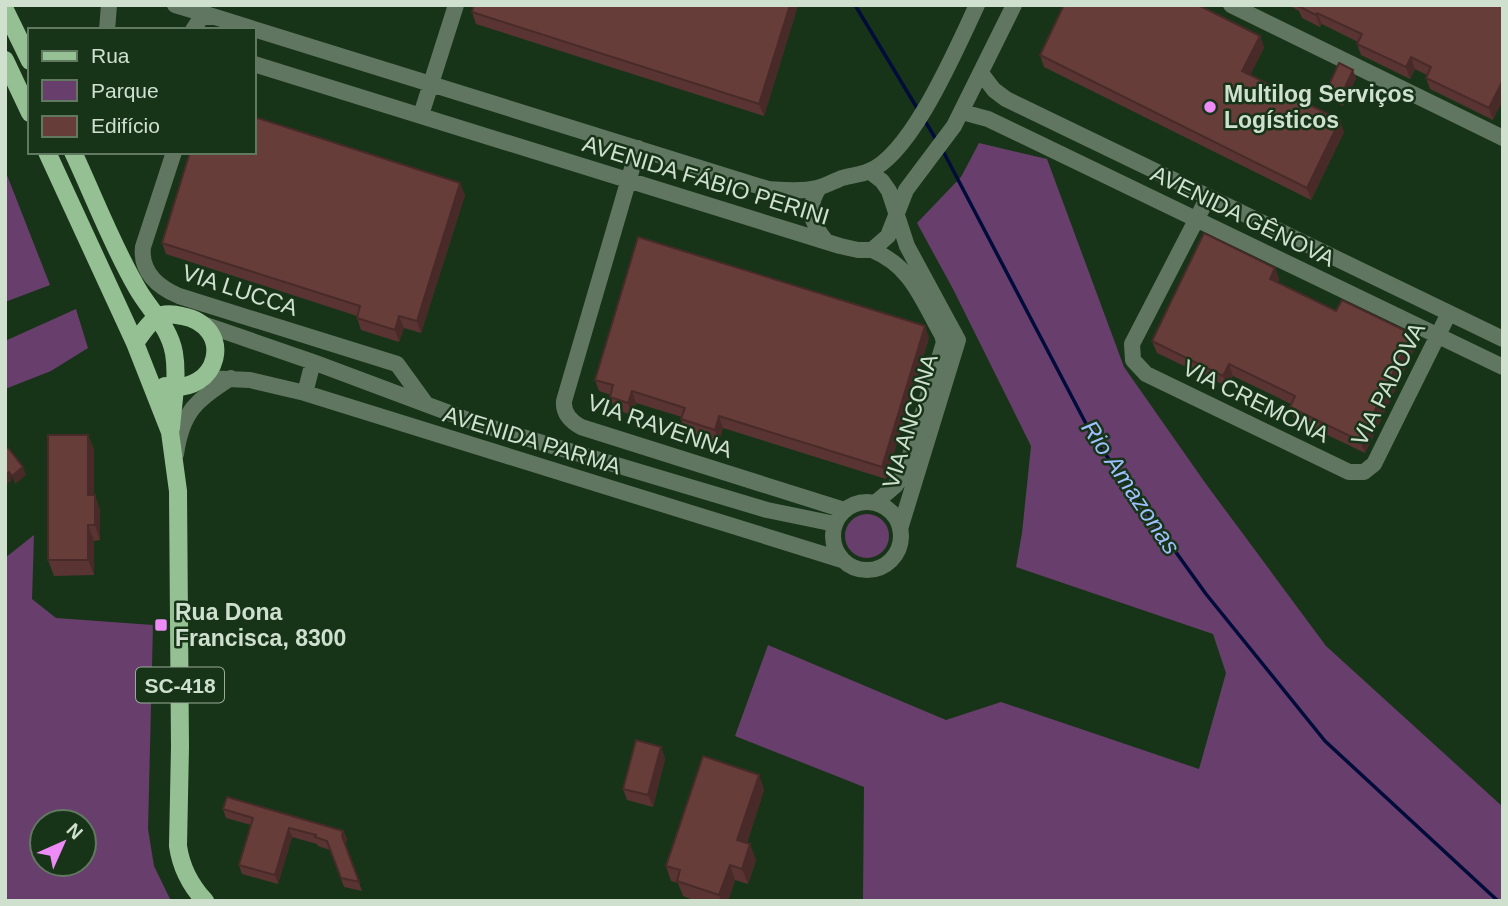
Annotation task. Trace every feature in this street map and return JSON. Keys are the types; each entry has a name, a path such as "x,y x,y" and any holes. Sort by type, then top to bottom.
{"main road":[{"path":"5,10 28,57"},
{"path":"5,60 28,109"},
{"path":"48,154 135,343 170,432 176,461"},
{"path":"74,154 129,273 167,333 174,354 175,388 170,432"},
{"path":"135,343 158,317 171,314 185,316 206,325 213,338 216,350 213,365 204,378 194,385 175,388 150,381"},
{"name":"SC-418","path":"176,461 180,720 178,846 186,874 194,890 205,901"}],"street":[{"path":"107,28 109,5"},
{"name":"AVENIDA FÁBIO PERINI","path":"175,5 253,28"},
{"path":"421,115 456,5"},
{"name":"AVENIDA FÁBIO PERINI","path":"256,29 768,189 791,190 819,188 869,171 893,151 930,101 977,5"},
{"path":"872,250 888,236 906,190 948,135 1014,5"},
{"path":"1231,5 1503,138"},
{"path":"194,28 201,18 219,17"},
{"name":"AVENIDA FÁBIO PERINI","path":"256,65 858,250 872,250"},
{"name":"AVENIDA GÊNOVA","path":"981,73 994,90 1006,99 1503,339"},
{"name":"AVENIDA GÊNOVA","path":"961,112 988,119 1503,367"},
{"name":"VIA RAVENNA","path":"638,148 564,401 566,413 581,427 844,510"},
{"name":"VIA LUCCA","path":"173,154 143,247 142,258 150,276 159,285 179,296 397,364 426,404"},
{"path":"869,171 882,181 889,191 896,216"},
{"path":"819,188 810,208 811,219 825,240"},
{"path":"1196,219 1208,197"},
{"name":"VIA ANCONA","path":"896,216 907,246 958,340 900,528"},
{"name":"VIA CREMONA","path":"1196,219 1132,344 1133,360 1146,374 1349,472 1364,472"},
{"name":"VIA ANCONA","path":"872,250 895,262 908,275 944,342 905,472 875,503"},
{"name":"VIA PADOVA","path":"1364,472 1374,464 1448,313"},
{"name":"AVENIDA PARMA","path":"206,325 476,422 766,510 835,524"},
{"path":"305,393 313,362"},
{"name":"AVENIDA PARMA","path":"204,378 270,383 842,560"},
{"path":"176,461 180,430 186,417 206,395 231,378"},
{"path":"426,404 426,431"},
{"path":"875,503 891,512 900,528 899,548 894,557 879,569 860,570 842,560 833,543 835,524 844,510 853,505 875,503"}],"green space":[{"path":"979,143 1047,159 1124,367 1206,484 1326,646 1503,807 1503,901 863,901 864,787 735,736 768,645 946,720 1001,702 1199,769 1226,673 1213,634 1016,567 1031,446 917,223 961,177"},
{"path":"5,170 50,285 5,302"},
{"path":"76,309 88,348 51,371 5,389 5,341"},
{"path":"867,514 883,520 889,536 883,552 867,558 851,552 845,536 851,520"},
{"path":"34,535 32,599 56,618 153,625 148,829 154,866 171,901 5,901 5,558"}],"building":[{"path":"474,5 790,5 759,104 472,12"},
{"name":"Multilog Serviços Logísticos","path":"1064,5 1198,5 1260,36 1242,71 1340,120 1307,188 1040,55"},
{"path":"1298,5 1503,5 1503,80 1489,108 1426,78 1431,67 1411,57 1406,67 1357,44 1362,34"},
{"path":"1339,63 1353,70 1340,98 1326,91"},
{"path":"256,118 460,183 417,321 399,316 395,330 357,318 360,306 162,243 189,154 256,154"},
{"path":"1204,233 1275,268 1270,279 1336,311 1342,300 1412,334 1360,441 1290,407 1295,396 1229,364 1223,376 1152,341"},
{"path":"638,237 925,326 882,467 719,416 715,430 681,419 685,408 632,391 628,403 610,397 613,385 595,380"},
{"path":"48,435 88,435 88,495 95,495 95,525 88,525 88,560 48,560"},
{"path":"8,448 23,467 12,476 9,472 5,476 5,450"},
{"path":"636,740 661,747 648,795 623,789"},
{"path":"703,756 759,775 737,840 750,844 742,869 730,865 719,895 677,881 680,870 666,866"},
{"path":"227,797 343,831 342,836 359,882 341,878 327,841 315,837 316,835 289,828 275,875 239,865 253,818 223,809"}],"waterway":[{"name":"Rio Amazonas","path":"855,5 917,108"},
{"name":"Rio Amazonas","path":"925,121 937,141"},
{"name":"Rio Amazonas","path":"943,151 1093,437 1206,594 1325,741 1498,901"}],"place":[{"name":"Multilog Serviços Logísticos","path":"1210,107"},
{"name":"Rua Dona Francisca, 8300","path":"161,625"}]}
